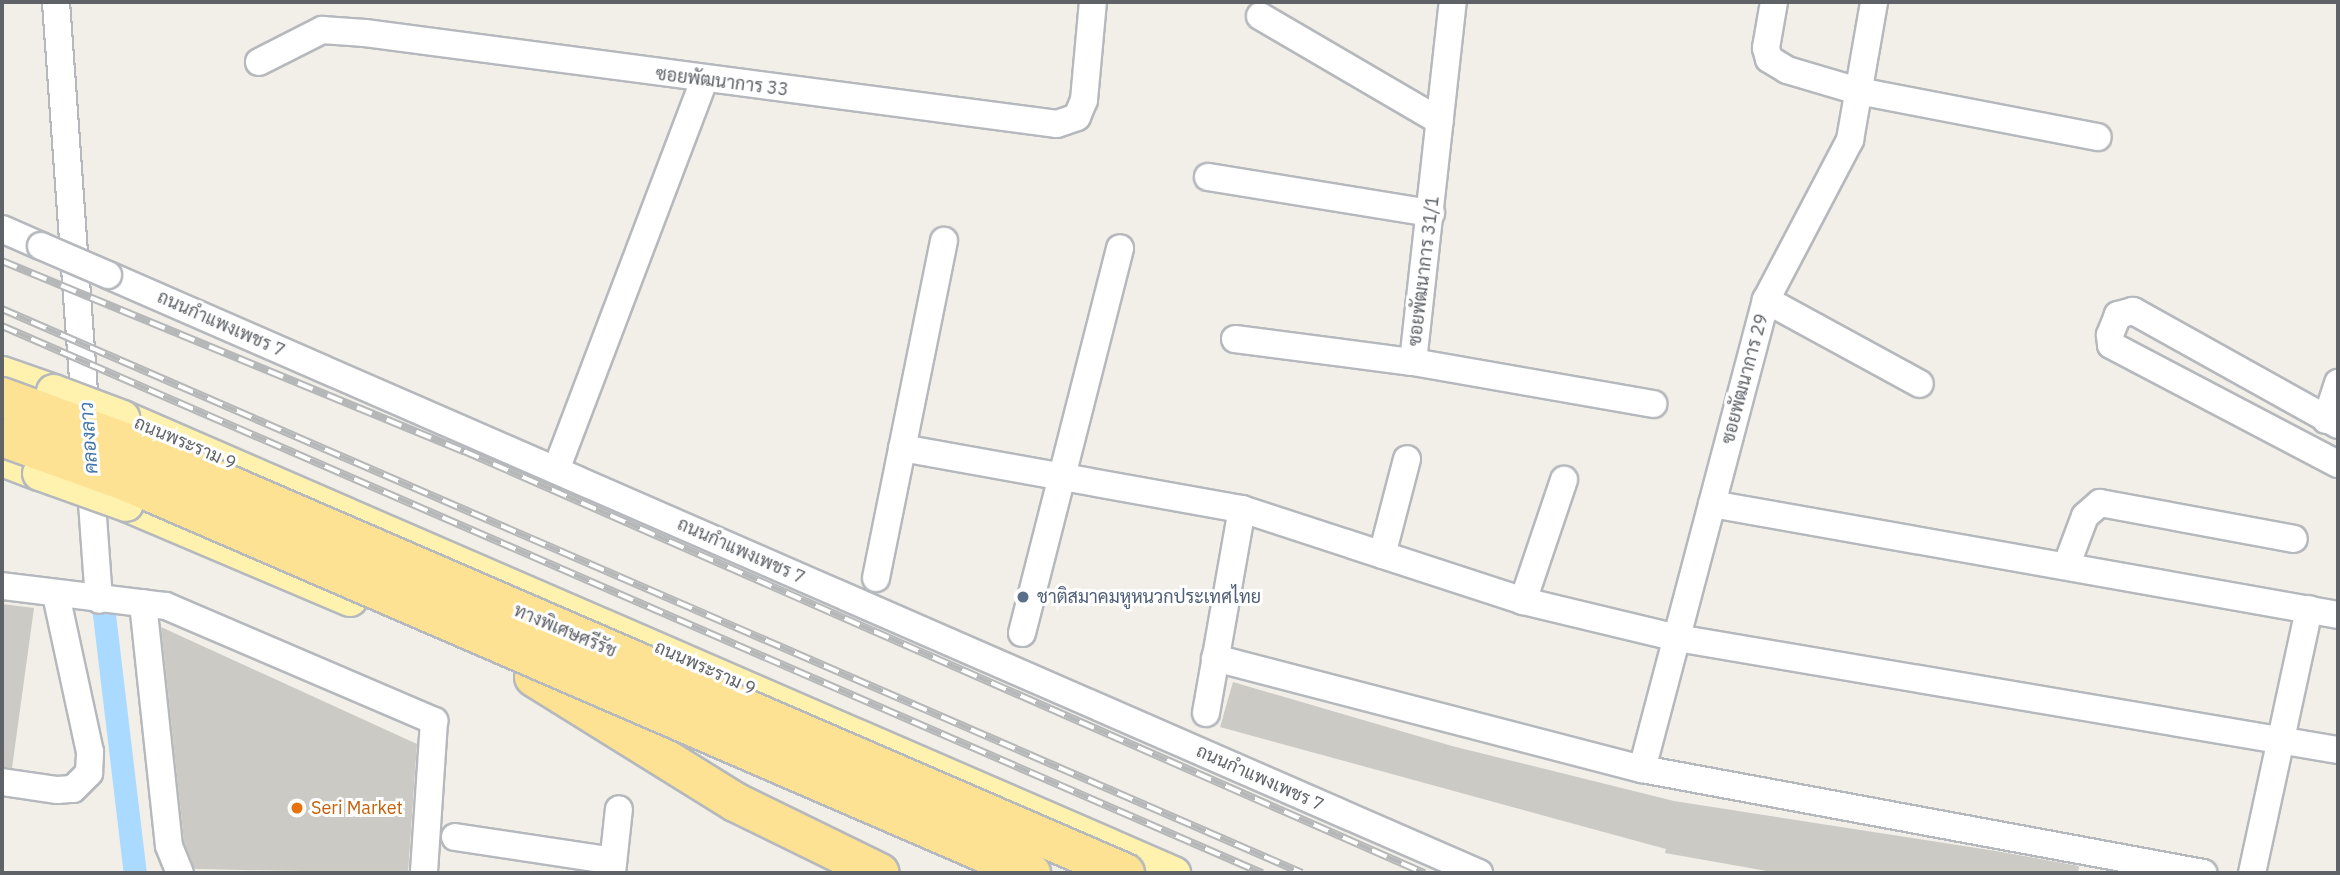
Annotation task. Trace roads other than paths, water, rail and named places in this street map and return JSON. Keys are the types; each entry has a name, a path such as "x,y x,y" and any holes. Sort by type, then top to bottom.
{"highway":[{"name":"ทางพิเศษศรีรัช","path":"2,397 155,453 1125,873"},
{"name":"ทางพิเศษศรีรัช","path":"2,438 127,482 1031,873"},
{"path":"534,677 735,802 880,873"}],"main road":[{"name":"ถนนพระราม 9","path":"2,373 122,417 1173,873"},
{"path":"2,459 127,504 985,873"}],"street":[{"path":"2,782 73,789 89,773 90,752 78,598 56,2"},
{"name":"ซอยพัฒนาการ 33","path":"259,62 322,30 1056,124 1077,117 1084,100 1093,2"},
{"name":"ซอยพัฒนาการ 31/1","path":"1235,339 1413,362 1453,2"},
{"path":"1774,2 1766,48 1769,59 1787,70 1858,91 2098,137"},
{"name":"ซอยพัฒนาการ 29","path":"1642,769 1766,300 1850,141 1874,2"},
{"path":"1259,16 1440,121"},
{"path":"556,470 704,80"},
{"path":"1208,177 1431,213"},
{"name":"ถนนกำแพงเพชร 7","path":"2,229 1479,873"},
{"path":"876,578 944,241"},
{"path":"1022,634 1120,248"},
{"path":"1766,300 1920,384"},
{"path":"2338,383 2332,423 2133,311 2119,315 2110,335 2111,345 2176,382 2338,464"},
{"path":"1413,362 1653,404"},
{"path":"902,447 1242,509 1523,601 1677,638 2338,750"},
{"path":"1382,555 1406,459"},
{"path":"1523,601 1564,480"},
{"path":"2067,564 2085,516 2100,503 2294,539"},
{"path":"1712,504 2067,564 2338,615"},
{"path":"1206,713 1242,509"},
{"path":"2,586 78,598 166,606 269,647 434,721 424,873"},
{"path":"135,603 169,846 180,873"},
{"path":"2252,873 2309,609"},
{"path":"1215,658 1642,769 2203,873"},
{"path":"455,837 612,867 619,809"}],"waterway":[{"name":"คลองลาว","path":"100,581 135,873"}],"railway":[{"path":"2,261 464,451 1424,873"},
{"path":"2,309 1302,873"},
{"path":"2,326 1262,873"}],"place":[{"name":"ชาติสมาคมหูหนวกประเทศไทย","path":"1023,597"},
{"name":"Seri Market","path":"297,808"}]}
